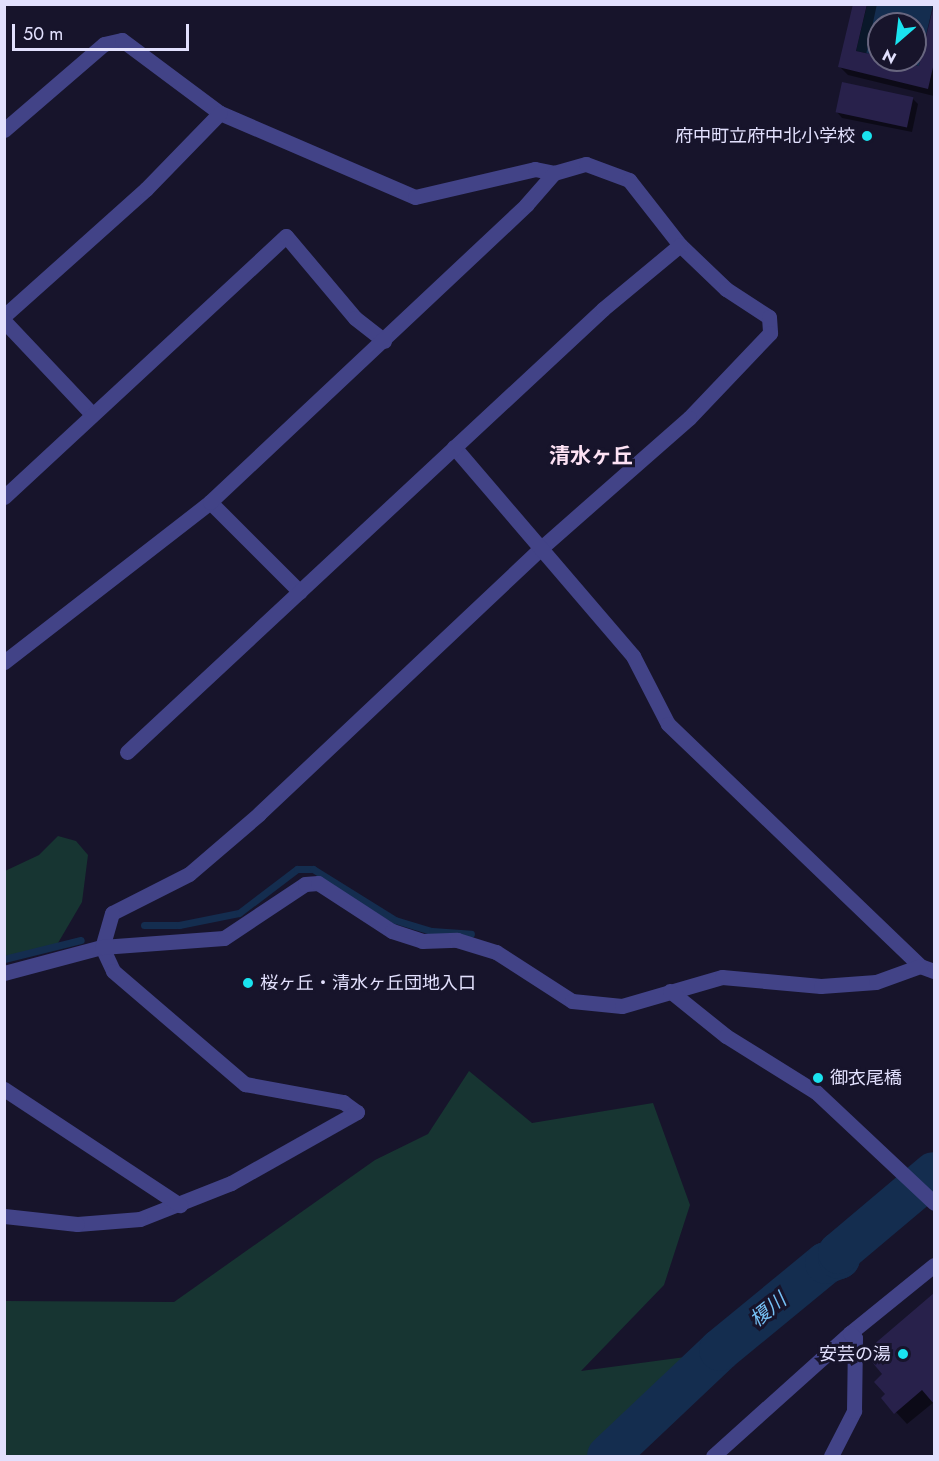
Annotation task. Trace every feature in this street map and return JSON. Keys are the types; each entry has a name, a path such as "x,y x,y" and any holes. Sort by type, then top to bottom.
{"street":[{"path":"4,130 104,45 122,40 220,113 416,197 535,169 554,172 586,164 629,180 680,245 726,289 769,317 770,333 688,418 541,548 259,814 189,874 112,914 102,947 113,971 245,1084 343,1102 357,1112 231,1183 140,1219 77,1224 4,1216"},
{"path":"4,316 146,189 220,113"},
{"path":"4,662 210,502 526,205 554,172"},
{"path":"4,497 92,413 286,236 355,318 384,340"},
{"path":"128,752 603,309 680,245"},
{"path":"4,321 92,413"},
{"path":"454,447 633,656 668,724 927,968"},
{"path":"210,502 300,592"},
{"path":"4,973 102,947 224,938 305,884 318,883 392,931 422,941 457,940 496,952 572,1001 622,1006 722,977 821,986 876,982 927,968"},
{"path":"670,991 726,1036 816,1092 934,1203"},
{"path":"4,1089 180,1205"},
{"path":"713,1456 850,1333 934,1264"},
{"path":"831,1456 854,1412 855,1338 850,1333"}],"green space":[{"path":"58,836 76,841 88,855 82,902 58,943 50,948 5,956 5,871 39,855"},
{"path":"469,1071 532,1123 653,1103 690,1205 664,1285 581,1371 745,1349 621,1456 5,1456 5,1301 174,1302 375,1160 428,1134"}],"water":[{"path":"867,5 933,5 927,31 927,12 867,12 867,53 856,51"}],"building":[{"path":"853,4 867,4 856,51 867,53 867,72 927,72 927,33 934,4 934,63 928,89 838,67"},
{"path":"842,82 913,97 907,128 836,112"},
{"name":"安芸の湯","path":"934,1293 934,1404 922,1390 894,1414 881,1398 885,1394 874,1382 882,1374 872,1362 872,1346"}],"waterway":[{"path":"144,925 179,925 239,913 297,869 313,869 395,920 432,931 471,934"},
{"path":"4,959 81,940"},
{"name":"榎川","path":"608,1456 720,1350 826,1263 839,1258 839,1253 934,1173"}],"place":[{"name":"府中町立府中北小学校","path":"867,136"},
{"name":"桜ヶ丘・清水ヶ丘団地入口","path":"248,983"},
{"name":"御衣尾橋","path":"818,1078"},
{"name":"安芸の湯","path":"903,1354"}],"district":[{"name":"清水ヶ丘","path":"591,456"}]}
